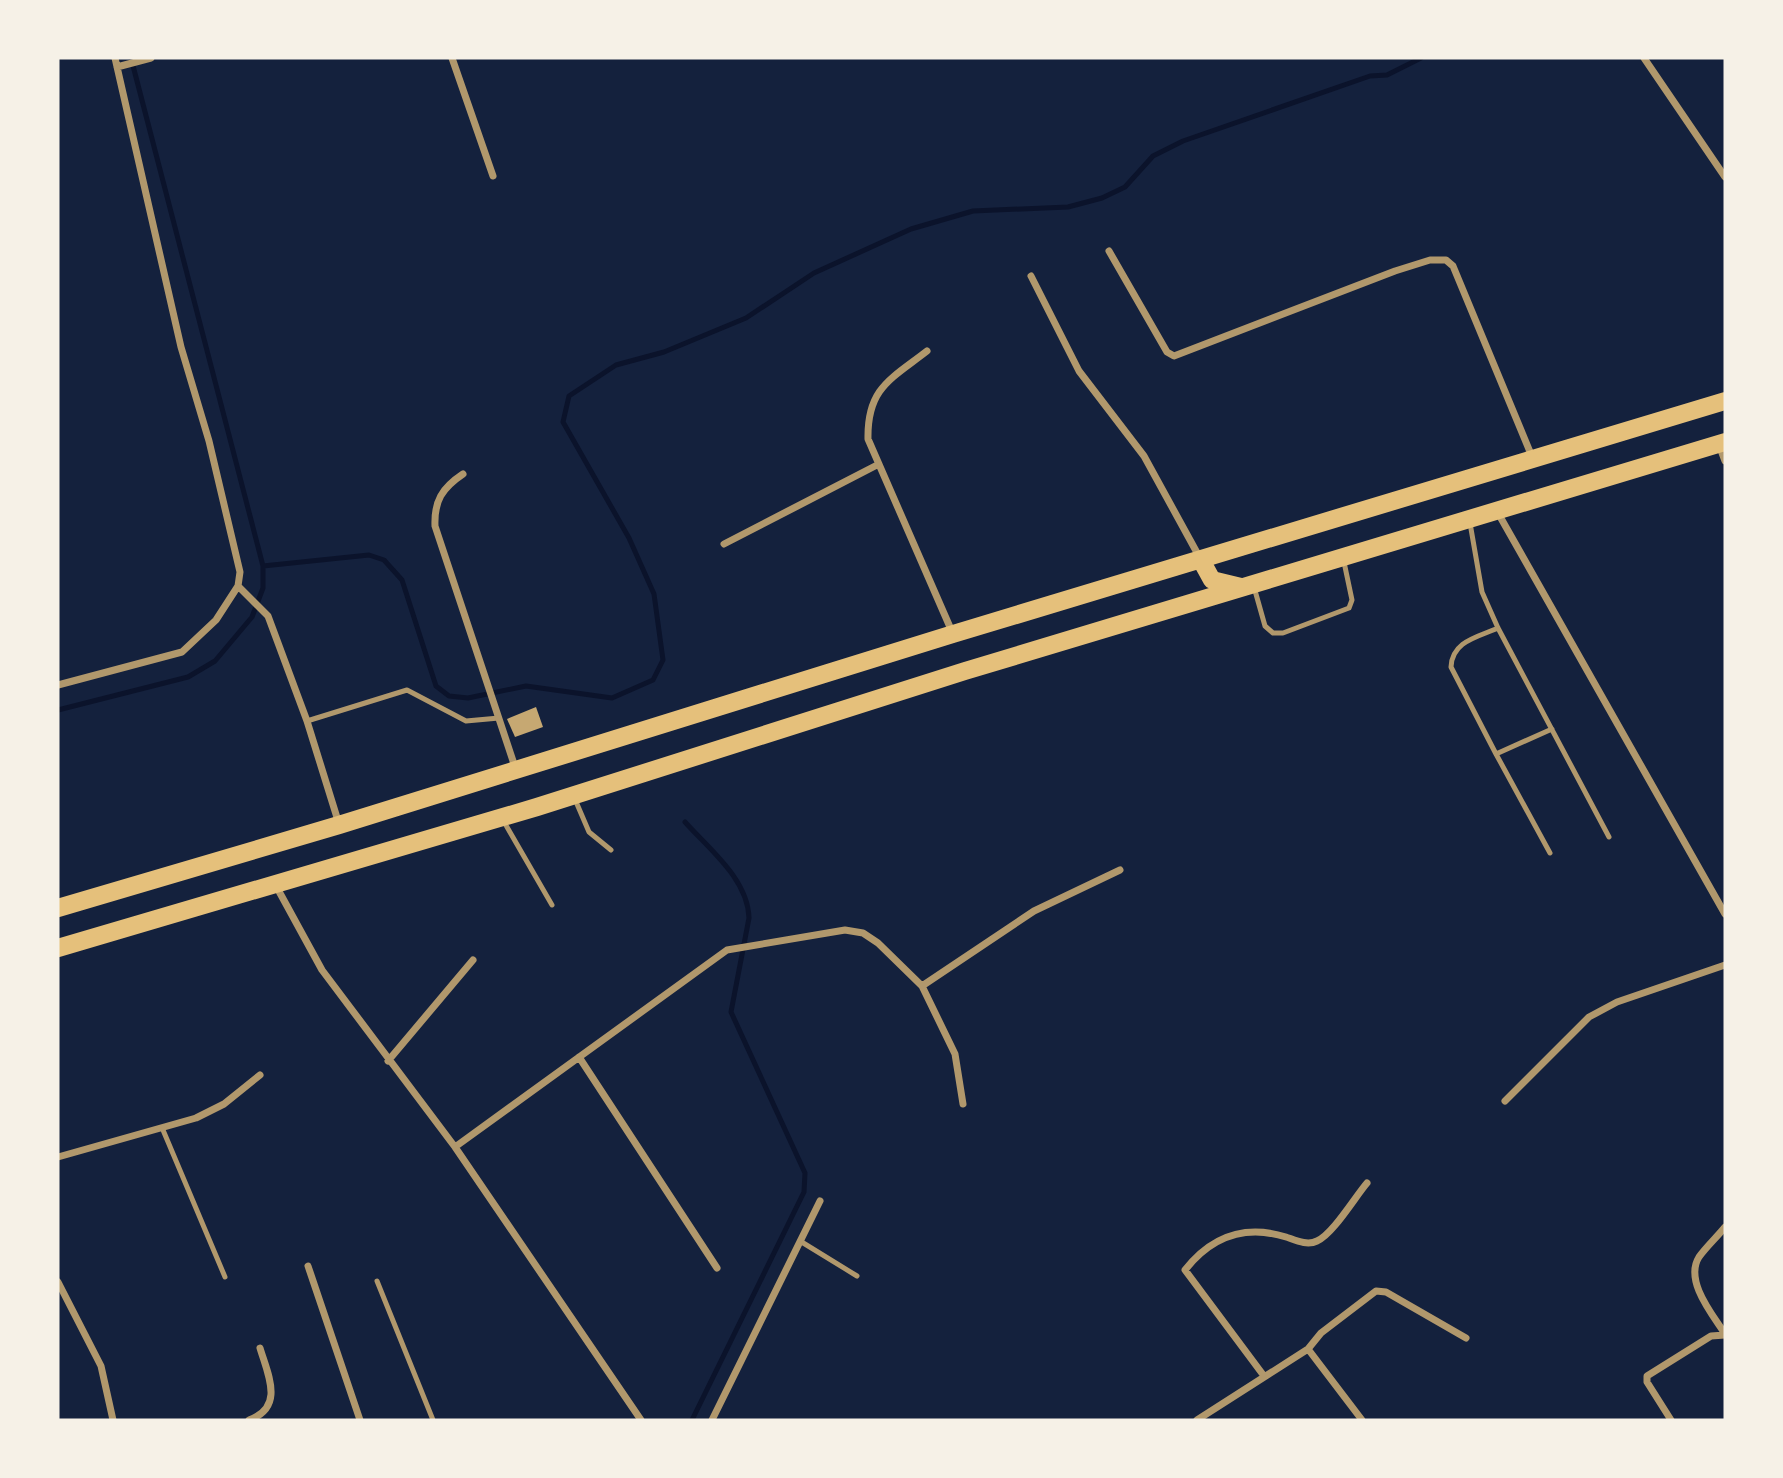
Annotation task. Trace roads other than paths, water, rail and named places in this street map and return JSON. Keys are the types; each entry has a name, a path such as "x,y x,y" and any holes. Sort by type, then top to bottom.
{"highway":[{"path":"58,908 339,825 953,634 1725,401"},
{"path":"58,948 573,796 965,671 1469,520 1723,449"},
{"path":"1201,560 1212,580 1249,587"}],"street":[{"path":"58,685 182,652 216,620 238,586 239,559 209,441 181,347 115,58"},
{"path":"117,67 151,58"},
{"path":"453,58 493,176"},
{"path":"1644,58 1725,177"},
{"path":"1109,251 1167,352 1174,356 1395,271 1430,260 1446,260 1453,266 1533,461"},
{"path":"1031,276 1079,371 1144,456 1201,560"},
{"path":"927,351 882,386 871,404 868,439 953,634"},
{"path":"724,544 880,464"},
{"path":"463,474 439,495 434,510 435,526 516,770"},
{"path":"1497,512 1725,914"},
{"path":"238,586 246,591 268,616 307,721 339,825"},
{"path":"922,986 1034,911 1120,870"},
{"path":"274,884 322,970 388,1061 456,1147 641,1420"},
{"path":"456,1147 727,950 845,930 863,933 922,986 955,1054 963,1104"},
{"path":"388,1061 473,960"},
{"path":"1505,1101 1589,1017 1617,1002 1725,965"},
{"path":"579,1057 717,1268"},
{"path":"58,1157 163,1130 224,1104 260,1075"},
{"path":"1264,1376 1185,1270 1208,1246 1231,1233 1256,1231 1304,1243 1316,1242 1326,1235 1367,1183"},
{"path":"712,1420 820,1200"},
{"path":"1671,1420 1647,1382 1647,1376 1711,1336 1725,1334 1704,1300 1695,1270 1698,1259 1725,1227"},
{"path":"308,1266 360,1420"},
{"path":"58,1282 101,1366 113,1420"},
{"path":"1196,1420 1308,1349 1321,1333 1376,1291 1386,1292 1465,1338"},
{"path":"249,1420 266,1410 272,1402 273,1392 260,1348"},
{"path":"1308,1349 1362,1420"}],"lane":[{"path":"1469,520 1482,592 1498,628 1609,837"},
{"path":"1249,587 1265,626 1273,633 1283,633 1349,608 1351,590 1344,559"},
{"path":"1498,628 1458,646 1452,655 1451,667 1550,853"},
{"path":"307,721 407,690 466,721 499,718"},
{"path":"1496,754 1552,729"},
{"path":"573,796 589,832 611,850"},
{"path":"502,817 552,905"},
{"path":"163,1130 225,1277"},
{"path":"800,1241 857,1276"},
{"path":"377,1281 433,1420"}],"waterway":[{"path":"58,710 188,677 215,661 252,617 263,588 263,566 131,58"},
{"path":"263,566 369,555 384,560 402,580 436,686 449,696 468,698 526,686 612,698 653,680 663,660 654,594 629,538 563,422 569,396 616,365 664,352 746,318 814,273 911,229 973,211 1068,207 1102,198 1125,187 1153,156 1183,141 1370,76 1387,75 1421,58"},
{"path":"685,822 726,866 742,890 747,904 749,918 731,1012 805,1173 804,1192 692,1420"}]}
